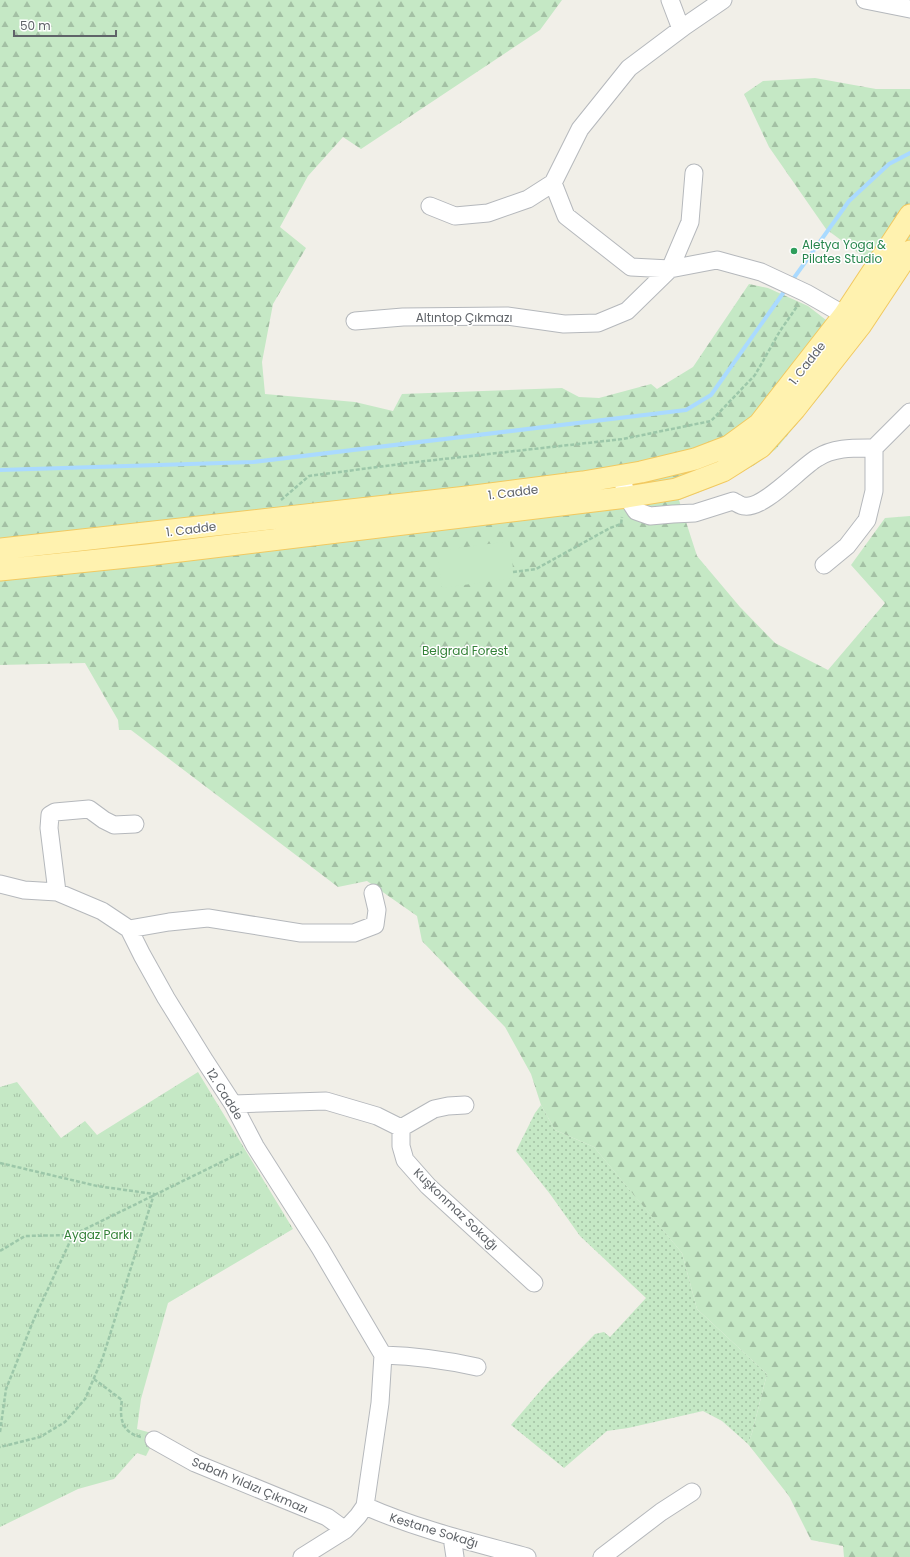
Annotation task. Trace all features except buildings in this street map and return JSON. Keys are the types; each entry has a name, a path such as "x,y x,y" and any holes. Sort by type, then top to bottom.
{"main road":[{"name":"1. Cadde","path":"1,559 147,555 514,510 632,504 710,476 723,471 761,447 796,409 852,320 910,215"},
{"name":"1. Cadde","path":"1,559 583,482 621,476 695,459 729,446 759,424 852,320 910,251"}],"street":[{"path":"670,0 681,29"},
{"path":"430,206 455,216 488,213 528,199 553,183 580,130 629,68 723,0"},
{"path":"865,0 910,9"},
{"name":"Altıntop Çıkmazı","path":"354,321 403,317 507,316 564,324 598,323 627,311 670,269 690,222 694,173"},
{"path":"553,183 566,216 630,267 670,269 716,260 761,272 802,290 852,320"},
{"path":"621,476 632,504 650,516 695,513 733,501 745,507 757,504 768,498 818,457 843,448 874,448 910,412"},
{"path":"824,564 847,546 867,520 874,491 874,448"},
{"path":"57,892 49,828 50,815 55,812 89,809 114,825 134,824"},
{"path":"0,884 24,890 57,892 102,911 130,929 169,922 208,918 301,934 354,933 375,925 377,910 373,893"},
{"path":"0,894 24,890"},
{"name":"12. Cadde","path":"130,929 142,955 166,998 233,1104 255,1146 320,1248 383,1355"},
{"path":"233,1104 326,1101 378,1116 401,1128 434,1109 465,1104"},
{"name":"Kuşkonmaz Sokağı","path":"401,1128 401,1146 405,1160 428,1186 534,1283"},
{"path":"302,1557 345,1530 358,1516 364,1506 380,1403 383,1355 413,1356 444,1360 477,1367"},
{"name":"Sabah Yıldızı Çıkmazı","path":"154,1440 195,1463 327,1517 345,1530"},
{"path":"602,1557 661,1512 692,1492"},
{"name":"Kestane Sokağı","path":"364,1506 394,1519 452,1537 527,1557"},
{"path":"452,1537 455,1557"}],"path":[{"path":"276,505 310,476 408,462 623,439 711,421 755,375 802,290"},
{"path":"513,572 536,569 610,528 621,524 621,516 632,504"},
{"path":"0,1251 25,1236 73,1235 154,1194 255,1146"},
{"path":"0,1163 97,1186 154,1194"},
{"path":"0,1447 40,1437 65,1422 85,1399 103,1358 154,1194"},
{"path":"0,1432 6,1388 34,1319 73,1235"},
{"path":"94,1379 122,1400 120,1412 124,1425 132,1435 154,1440"}],"green space":[{"name":"Belgrad Forest","path":"0,0 562,0 540,30 361,149 343,137 308,176 280,227 306,248 273,304 262,362 265,394 355,402 393,411 402,394 562,388 579,397 599,398 651,384 657,389 693,367 749,284 768,288 808,306 857,344 828,386 776,449 756,464 720,484 679,500 697,556 740,607 775,643 828,670 885,603 851,565 885,518 910,516 910,1557 844,1557 843,1546 811,1540 789,1496 748,1444 767,1374 697,1309 682,1253 594,1147 555,1130 541,1105 531,1074 505,1027 422,941 417,916 367,881 338,887 131,730 119,730 118,720 85,663 0,665"},
{"path":"815,78 876,89 910,89 910,269 900,284 826,229 769,147 744,94 763,81"},
{"path":"510,541 514,578 442,588 437,551"},
{"name":"Aygaz Parkı","path":"198,1072 293,1229 168,1303 141,1399 137,1429 155,1434 154,1440 146,1456 137,1453 114,1479 78,1489 0,1527 0,1087 17,1082 61,1138 85,1121 97,1135"},
{"path":"541,1105 555,1130 594,1147 682,1253 697,1309 767,1374 748,1444 722,1421 703,1411 628,1428 607,1431 564,1468 511,1425 548,1382 595,1334 604,1332 610,1337 646,1298 580,1236 550,1194 516,1151 535,1113"}],"waterway":[{"path":"791,282 849,201 889,164 910,153"},
{"path":"0,470 253,462 686,410 711,395 786,289"}],"place":[{"name":"Aletya Yoga & Pilates Studio","path":"794,251"}]}
